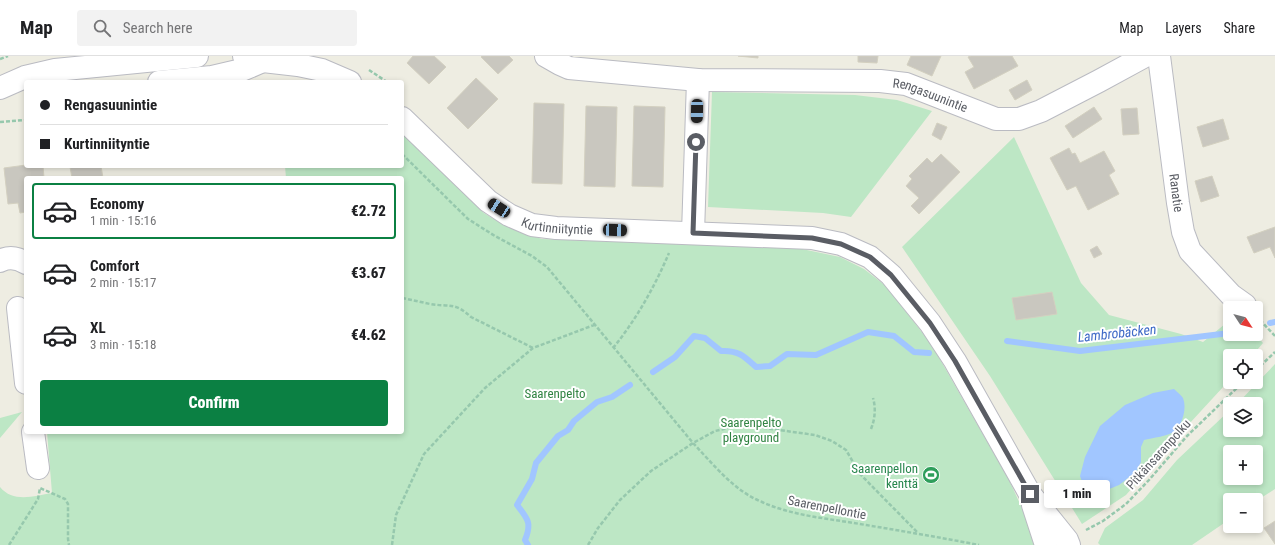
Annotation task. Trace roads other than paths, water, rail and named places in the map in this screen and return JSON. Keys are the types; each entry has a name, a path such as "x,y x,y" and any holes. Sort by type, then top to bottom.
{"street":[{"path":"2,88 25,77 55,70 197,56"},
{"name":"Rengasuunintie","path":"546,56 569,68 698,80 887,82 906,84 996,119 1019,120 1041,111 1145,56"},
{"name":"Ranatie","path":"1159,56 1178,203 1190,251 1231,294 1240,301"},
{"path":"180,80 212,77 242,70 257,58 322,70 345,80"},
{"path":"693,233 698,80"},
{"path":"2,88 24,88"},
{"name":"Kurtinniityntie","path":"404,120 488,201 509,215 532,225 556,228 812,238 841,244 870,257 891,275 930,323 955,361 1030,494 1067,540 1075,539"},
{"path":"1,257 12,258 24,262"},
{"path":"15,306 24,369"},
{"path":"33,434 39,478"},
{"name":"Kurtinniityntie","path":"1030,494 1046,545"}],"water":[{"path":"1174,389 1183,398 1185,406 1182,420 1178,428 1165,436 1144,440 1141,447 1141,462 1136,472 1119,485 1102,492 1093,492 1084,487 1080,476 1085,457 1100,426 1125,405 1153,393"}],"waterway":[{"name":"Lambrobäcken","path":"1270,323 1275,322"},
{"name":"Lambrobäcken","path":"653,372 675,357 694,336 705,338 721,351 740,354 756,367 770,366 787,354 816,355 868,332 894,336 914,352 929,353"},
{"name":"Lambrobäcken","path":"1007,341 1080,351 1223,334"},
{"name":"Lambrobäcken","path":"528,545 525,540 528,529 528,521 517,505 532,479 536,463 558,436 568,430 574,421 597,402 612,397 630,385"}],"place":[{"name":"Saarenpellon kenttä","path":"931,475"}],"park label":[{"name":"Saarenpelto","path":"555,393"},
{"name":"Saarenpelto playground","path":"751,430"}]}
